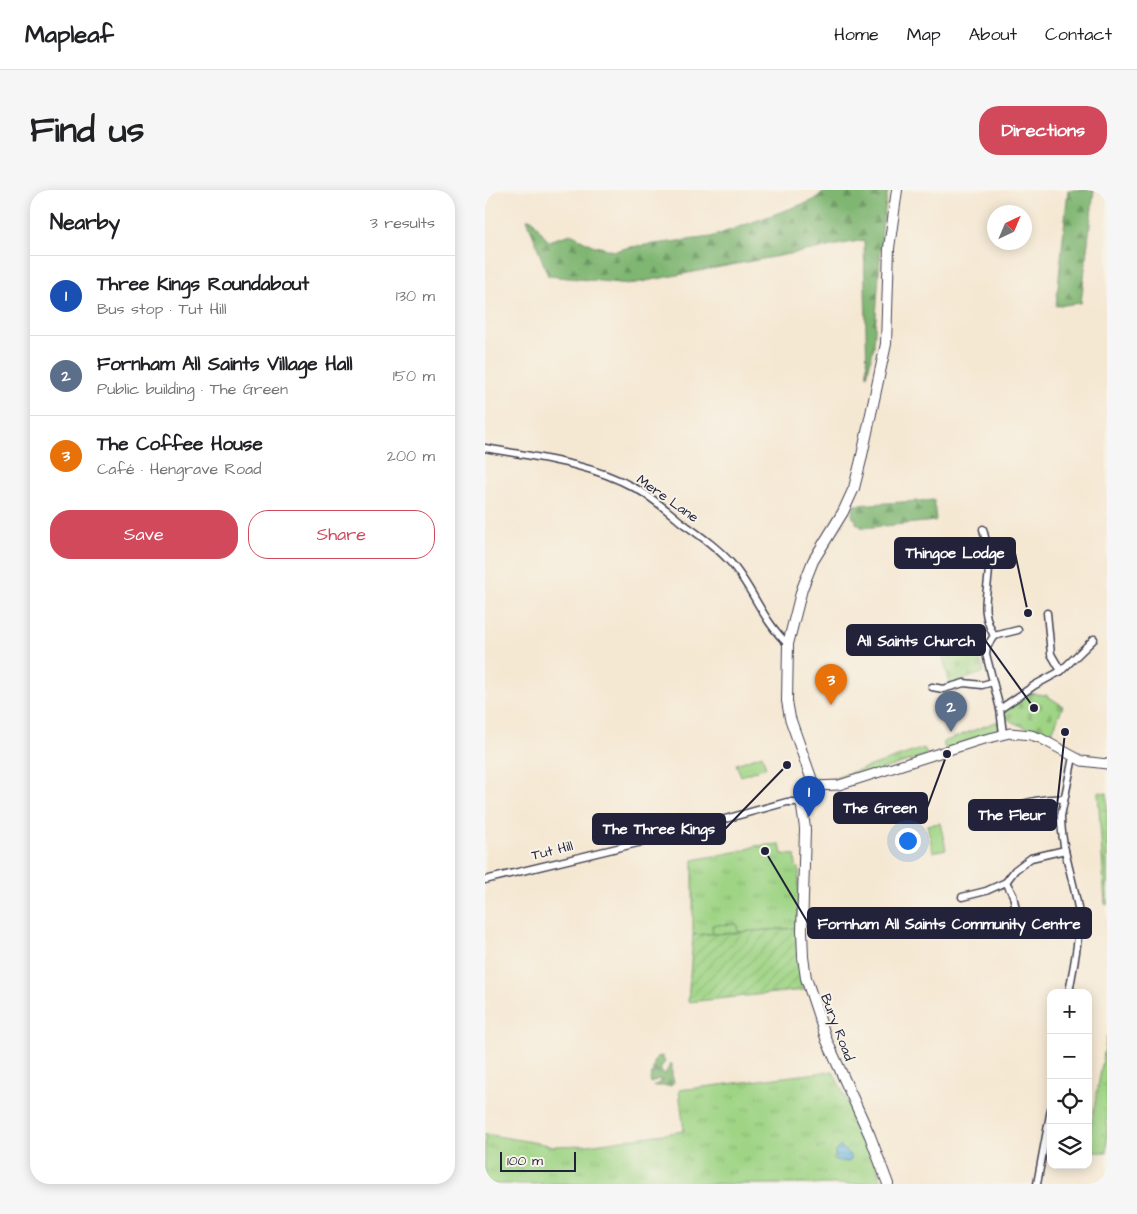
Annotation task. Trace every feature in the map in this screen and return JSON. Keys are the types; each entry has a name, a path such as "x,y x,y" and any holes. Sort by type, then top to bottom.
{"main road":[{"path":"814,786 790,718 787,702 788,644 802,589 813,561 843,512 853,488 861,460 886,344 889,248 897,190"},
{"path":"801,802 807,788 839,785 1003,734 1019,733 1040,738 1082,761 1107,764"},
{"name":"Bury Road","path":"801,802 804,811 805,830 803,957 807,978 827,1041 871,1136 888,1184"}],"street":[{"name":"Mere Lane","path":"485,448 580,467 619,480 639,490 714,546 730,562 746,582 774,629 788,644"},
{"path":"983,529 988,549 989,567 985,601 986,615 994,636"},
{"path":"1047,613 1051,654 1061,671"},
{"path":"1003,734 1000,709 986,654 987,646 994,636 1018,630"},
{"path":"1000,709 1028,689 1061,671 1094,639"},
{"path":"932,687 943,688 964,683 982,685 993,682"},
{"path":"1070,989 1079,917 1061,826 1064,799 1073,757"},
{"path":"1003,812 1026,803 1049,798 1064,799"},
{"name":"Tut Hill","path":"485,880 638,843 787,802 801,802"},
{"path":"962,897 986,891 1006,882 1015,870 1031,858 1065,850"},
{"path":"1006,882 1013,895 1017,915"},
{"path":"1037,1184 1048,1124"}],"green space":[{"path":"825,190 888,190 882,229 874,346 867,376 864,240 630,284 548,276 527,219 532,219 548,241 571,234 592,245 615,251 630,247 711,237 814,200"},
{"path":"1068,190 1094,190 1081,303 1056,306"},
{"path":"934,500 936,521 863,528 856,523 852,513 855,505"},
{"path":"973,635 984,672 950,685 939,642"},
{"path":"1027,693 1046,695 1063,706 1051,735 1019,725 1003,715 1020,696"},
{"path":"998,721 999,730 997,732 945,749 943,742"},
{"path":"924,748 927,755 852,779 830,783 829,780"},
{"path":"762,755 766,767 741,776 736,764"},
{"path":"1098,792 1107,793 1107,905 1105,904"},
{"path":"940,823 946,849 933,852 927,825"},
{"path":"780,844 782,854 795,855 796,866 799,869 798,928 693,935 693,860 745,850 755,846"},
{"path":"737,924 738,933 713,934 712,925"},
{"path":"798,928 798,948 804,990 688,1002 693,935"},
{"path":"1107,1037 1107,1153 1092,1151 1092,1119"},
{"path":"662,1056 665,1062 661,1067 661,1072 665,1074 671,1063 674,1082 671,1086 653,1086 663,1081 658,1079 651,1083 650,1079 654,1062 657,1057"},
{"path":"833,1071 870,1150 883,1184 485,1184 485,1134 555,1146 588,1145 684,1131 679,1090"}],"water":[{"path":"840,1146 852,1157 849,1162 835,1160 835,1152"}],"place":[{"name":"Thingoe Lodge","path":"1028,613"},
{"name":"The Coffee House","path":"831,705"},
{"name":"All Saints Church","path":"1034,708"},
{"name":"Fornham All Saints Village Hall","path":"951,732"},
{"name":"The Fleur","path":"1065,732"},
{"name":"The Green","path":"947,754"},
{"name":"The Three Kings","path":"787,765"},
{"name":"Three Kings Roundabout","path":"809,817"},
{"name":"Fornham All Saints Community Centre","path":"765,851"}]}
